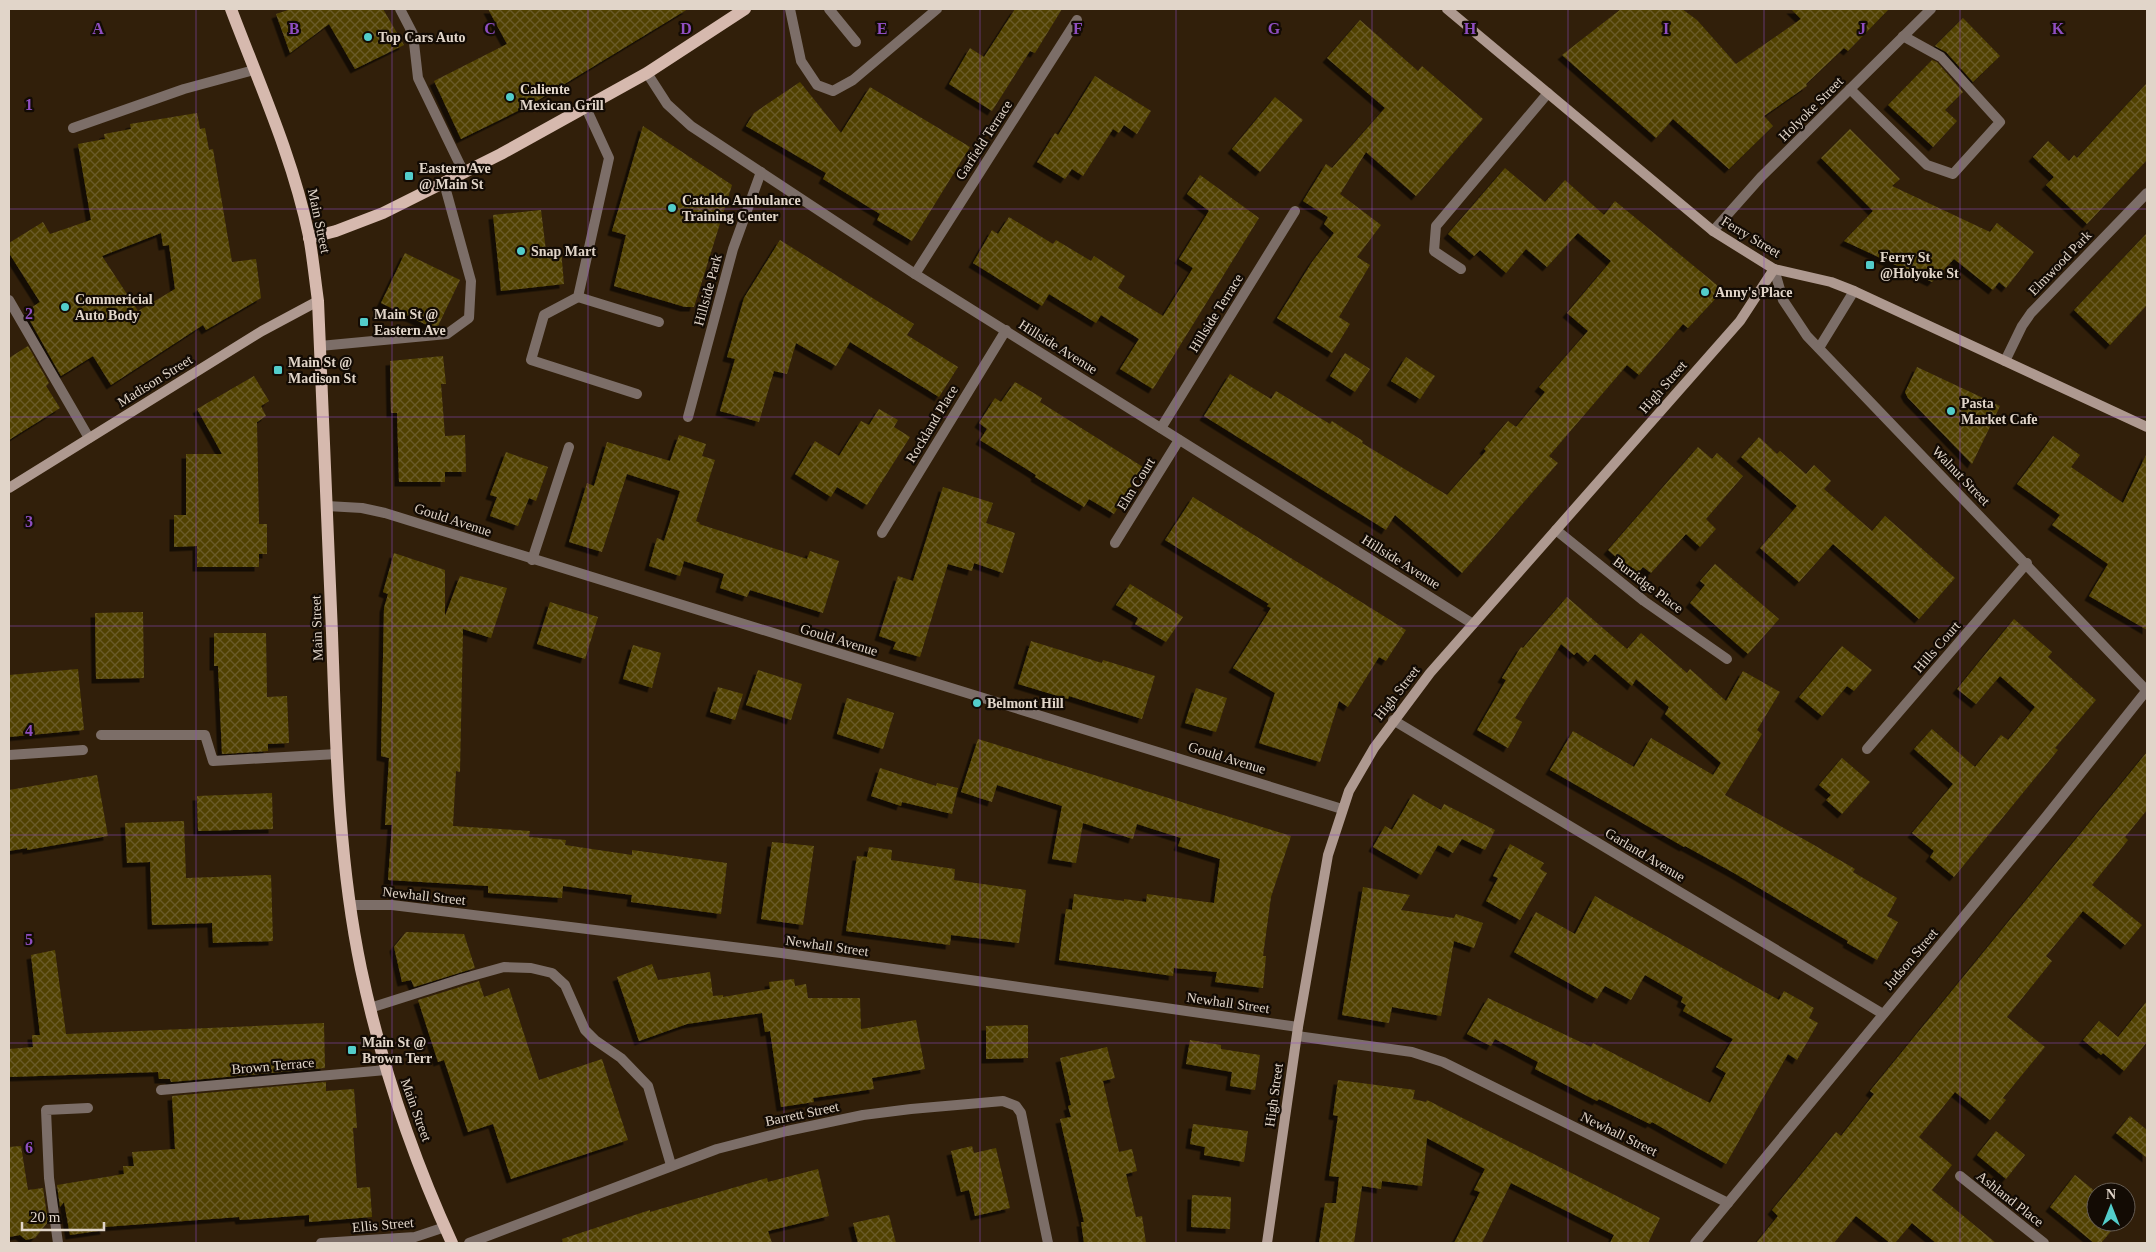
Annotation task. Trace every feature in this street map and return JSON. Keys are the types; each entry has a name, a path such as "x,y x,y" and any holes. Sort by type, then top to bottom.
{"main road":[{"name":"Main Street","path":"231,9 293,174 310,238 318,301 340,816 350,905 361,969 386,1070 408,1134 452,1243"},
{"path":"310,238 360,223 464,173 647,73 744,9"}],"street":[{"path":"400,9 413,34 418,78 464,173"},
{"path":"790,9 801,61 817,85 833,91 852,80 937,9"},
{"path":"828,9 856,42"},
{"name":"Ferry Street","path":"1447,9 1713,231 1774,269 1831,282 1854,291 2147,427"},
{"name":"Holyoke Street","path":"1713,231 1761,177 1931,9"},
{"name":"Garfield Terrace","path":"915,274 1077,20"},
{"path":"1850,89 1928,165 1954,174 2000,122 1941,57 1903,36"},
{"path":"74,128 184,89 254,70"},
{"name":"Hillside Avenue","path":"647,73 668,104 679,116 762,172 915,274 1473,624"},
{"path":"1461,269 1434,251 1436,226 1548,94"},
{"path":"578,297 610,158 586,108"},
{"name":"Hillside Park","path":"688,417 733,249 762,172"},
{"path":"320,346 447,334 469,318 471,281 444,183"},
{"name":"Elmwood Park","path":"2005,361 2022,326 2031,313 2147,193"},
{"name":"Hillside Terrace","path":"1161,428 1295,211"},
{"name":"Walnut Street","path":"1774,269 1782,300 1797,323 1819,348 2147,691"},
{"name":"High Street","path":"1267,1243 1297,1031 1328,855 1342,809 1360,771 1393,720 1424,681 1740,321 1774,269"},
{"path":"1819,348 1854,291"},
{"path":"638,394 531,360 544,315 578,297 659,322"},
{"path":"9,300 89,438"},
{"name":"Madison Street","path":"9,488 262,331 318,301"},
{"name":"Rockland Place","path":"882,533 1006,330"},
{"name":"Elm Court","path":"1115,542 1180,440"},
{"path":"532,560 569,447"},
{"name":"Gould Avenue","path":"327,506 362,508 385,513 1342,809"},
{"name":"Burridge Place","path":"1556,530 1644,601 1727,660"},
{"name":"Hills Court","path":"1868,749 2027,564"},
{"name":"Judson Street","path":"1695,1243 2045,818 2147,691"},
{"name":"Garland Avenue","path":"1393,720 1883,1014"},
{"path":"101,734 205,734 213,761 337,754"},
{"path":"9,755 83,750"},
{"name":"Newhall Street","path":"350,905 392,905 781,953 1297,1031 1412,1052 1443,1062 1728,1203"},
{"path":"370,1008 461,979 504,968 531,968 552,973 565,985 585,1030 595,1040 621,1058 648,1086 672,1165"},
{"name":"Brown Terrace","path":"162,1090 386,1070"},
{"name":"Barrett Street","path":"469,1243 717,1148 834,1121 911,1108 1006,1102 1019,1108 1022,1115 1048,1243"},
{"path":"58,1243 49,1178 46,1110 88,1108"},
{"name":"Ashland Place","path":"1960,1176 2044,1243"},
{"name":"Ellis Street","path":"321,1243 415,1237 430,1234 445,1227"}],"building":[{"name":"Top Cars Auto","path":"291,9 383,9 404,45 355,69 329,24 290,53 276,14"},
{"path":"488,9 688,9 530,105 461,139 434,81 507,44"},
{"path":"1015,9 1062,9 1035,53 1030,51 992,111 949,84 970,48 984,57"},
{"path":"1621,9 1682,9 1697,20 1736,64 1801,19 1791,9 1889,9 1848,51 1844,48 1806,84 1807,86 1764,116 1773,126 1729,169 1673,119 1656,138 1562,55"},
{"path":"1963,18 2000,56 1973,82 1946,52 1935,46"},
{"path":"1360,20 1418,71 1422,66 1483,119 1416,196 1366,152 1340,194 1381,225 1357,257 1370,265 1339,317 1350,324 1332,353 1277,318 1312,262 1334,233 1324,224 1328,217 1303,201 1326,164 1332,168 1385,108 1327,58"},
{"path":"1932,60 1937,62 1963,92 1945,110 1957,121 1933,147 1888,105"},
{"path":"1095,76 1151,111 1137,134 1124,125 1119,133 1113,129 1083,176 1072,169 1065,179 1037,162 1055,133 1058,135"},
{"path":"800,82 841,133 870,87 970,147 912,241 877,220 880,214 823,179 826,173 746,126 754,113"},
{"path":"2147,83 2147,160 2087,224 2046,185 2054,177 2033,157 2048,141 2069,161 2074,155 2077,158"},
{"path":"1275,97 1303,120 1260,172 1232,149"},
{"path":"197,113 200,129 205,128 209,150 213,149 232,262 256,259 261,298 206,330 203,325 111,385 93,356 61,376 25,312 40,302 9,253 9,243 43,222 50,234 91,220 78,144 105,139 104,134 131,129 130,124","holes":["161,233 163,246 169,245 175,289 138,311 102,256"]},
{"name":"Cataldo Ambulance Training Center","path":"643,126 732,185 694,307 685,307 614,286 626,235 612,231"},
{"path":"1850,129 1900,179 1892,186 1990,232 1997,223 2034,252 2006,288 1999,282 1993,290 1954,259 1932,282 1844,241 1873,211 1821,158"},
{"path":"1505,168 1545,202 1565,180 1604,215 1615,201 1718,286 1718,296 1688,328 1683,324 1639,375 1627,365 1549,456 1558,463 1462,573 1395,515 1386,530 1204,416 1230,374 1271,399 1276,391 1330,424 1332,421 1363,441 1362,443 1447,495 1486,451 1484,449 1508,421 1516,427 1545,392 1539,387 1588,331 1567,313 1611,261 1578,233 1547,267 1526,249 1506,273 1480,250 1474,256 1448,234"},
{"path":"1200,175 1259,218 1153,389 1120,369 1139,339 1101,315 1096,323 1049,294 1042,306 973,263 992,230 998,234 1009,217 1053,244 1056,240 1091,261 1094,256 1125,276 1118,288 1163,316 1193,268 1179,259 1209,211 1187,194"},
{"name":"Snap Mart","path":"541,210 546,251 561,250 564,284 501,291 493,215"},
{"path":"2147,233 2147,305 2110,345 2074,310"},
{"path":"780,240 914,324 907,335 958,367 939,397 850,342 836,366 796,343 787,374 774,371 759,422 720,411 735,359 727,357 744,298"},
{"path":"405,253 460,280 437,328 433,328 381,303"},
{"path":"28,346 49,383 46,386 60,408 9,440 9,358"},
{"path":"1345,353 1370,369 1355,392 1330,376"},
{"path":"443,356 446,384 441,384 445,436 465,435 466,472 445,472 445,482 399,482 397,413 391,413 390,361"},
{"path":"1406,357 1435,376 1420,399 1391,381"},
{"path":"1917,367 2000,406 1972,464 1908,398 1905,392"},
{"path":"254,376 269,401 261,406 266,416 257,422 259,524 267,524 267,554 259,554 259,567 197,567 197,546 174,547 174,515 186,515 186,454 222,454 197,409"},
{"path":"1015,382 1042,398 1040,402 1143,467 1114,514 1089,499 1084,507 980,440 987,429 979,423 995,398 1001,402"},
{"path":"879,409 898,420 894,427 910,437 867,505 837,487 831,497 795,474 815,441 839,456 861,421 869,425"},
{"path":"679,435 706,444 702,456 715,460 696,521 699,524 807,559 810,551 839,561 823,613 750,590 747,597 720,588 724,574 684,561 680,576 649,566 657,538 664,541 680,491 627,474 602,552 569,542 587,483 594,486 607,442 670,461"},
{"path":"2053,436 2080,455 2071,467 2123,503 2147,453 2147,630 2089,596 2108,564 2052,525 2060,515 2017,484"},
{"path":"1759,437 1777,454 1780,451 1806,474 1814,465 1831,481 1824,489 1872,531 1885,516 1955,578 1919,619 1833,544 1799,582 1760,548 1797,506 1741,457"},
{"path":"1698,447 1712,459 1717,453 1743,476 1706,519 1716,529 1700,547 1686,534 1651,573 1643,567 1636,575 1608,550"},
{"path":"506,452 548,467 536,501 529,498 518,526 490,516 497,497 490,495"},
{"path":"943,487 993,503 986,523 1015,533 1003,573 974,563 972,571 948,564 920,657 893,649 896,642 879,636 898,576 913,581"},
{"path":"1193,497 1406,630 1386,661 1379,657 1348,707 1339,701 1320,762 1259,743 1275,693 1233,668 1271,608 1267,606 1269,604 1165,540"},
{"path":"394,553 445,570 445,616 460,576 507,588 491,638 463,629 460,772 456,771 453,826 530,831 529,837 566,840 565,845 632,855 632,850 727,863 721,914 631,902 632,895 563,886 562,898 488,893 488,886 388,880 392,825 385,825 389,758 381,756 384,608 388,594 383,592"},
{"path":"1715,564 1779,619 1748,654 1690,603 1705,585 1700,581"},
{"path":"1130,584 1183,617 1166,642 1135,624 1138,618 1116,605"},
{"path":"1567,597 1627,649 1641,633 1687,673 1690,669 1726,701 1743,671 1780,692 1757,730 1762,734 1725,795 1855,869 1853,872 1897,898 1887,916 1898,922 1877,960 1734,873 1684,847 1550,770 1573,731 1634,767 1651,738 1713,775 1721,763 1665,714 1669,707 1636,679 1632,686 1595,654 1588,662 1577,652 1574,655 1561,644 1515,718 1522,722 1508,748 1477,730 1506,680 1502,678 1521,647 1523,648"},
{"path":"550,602 598,617 585,659 537,644"},
{"path":"143,612 144,678 96,679 95,613"},
{"path":"2014,619 2052,652 2048,657 2096,700 2055,748 2058,750 1954,877 1930,857 1934,851 1912,833 1953,784 1914,749 1932,729 1975,767 2001,735 2008,740 2035,707 2000,676 1976,704 1957,689"},
{"path":"214,633 266,633 267,697 287,696 289,743 268,744 268,751 222,754 218,666 214,666"},
{"path":"1031,641 1102,663 1103,660 1155,676 1142,719 1069,696 1068,699 1018,684"},
{"path":"633,645 661,653 652,688 623,679"},
{"path":"1842,646 1872,670 1854,691 1847,686 1822,716 1799,697"},
{"path":"78,669 84,730 9,737 9,675"},
{"path":"758,670 802,684 791,720 746,705"},
{"path":"718,687 743,694 735,720 710,712"},
{"path":"1196,688 1227,698 1216,732 1185,723"},
{"path":"847,698 894,713 883,749 837,734"},
{"path":"978,739 1291,836 1271,897 1263,956 1266,956 1263,988 1215,982 1217,972 1174,968 1173,976 1059,960 1066,909 1072,910 1074,894 1146,902 1147,894 1214,903 1220,859 1178,846 1181,838 1137,824 1133,839 1083,823 1076,863 1052,859 1062,806 997,785 992,802 961,792"},
{"path":"2147,752 2147,810 2125,837 2128,840 2092,885 2142,925 2125,945 2083,911 2046,956 2052,961 2007,1017 2045,1047 2003,1098 2006,1100 1990,1120 1955,1092 1919,1137 1952,1165 1932,1190 1996,1243 1936,1243 1912,1223 1895,1243 1890,1243 1856,1216 1834,1243 1756,1243 1778,1216 1772,1210 1836,1132 1841,1136 1874,1094 1870,1091"},
{"path":"1842,758 1870,782 1842,814 1826,800 1831,795 1819,785"},
{"path":"880,768 936,786 937,783 958,788 952,814 902,802 901,806 871,796"},
{"path":"97,775 108,836 27,850 27,848 9,851 9,790"},
{"path":"272,793 273,829 198,831 197,796"},
{"path":"1413,794 1441,810 1444,804 1495,830 1485,850 1462,839 1453,853 1438,845 1421,875 1373,847 1385,826 1392,830"},
{"path":"184,821 186,878 271,875 273,941 213,943 212,923 152,925 150,862 127,863 125,823"},
{"path":"772,842 814,846 803,925 761,919"},
{"path":"1510,844 1544,863 1540,869 1547,873 1520,920 1486,901 1498,878 1493,876"},
{"path":"869,847 892,850 891,860 955,869 954,880 1026,890 1019,943 951,935 950,945 846,931 857,856 867,857"},
{"path":"1363,887 1410,895 1401,910 1454,918 1456,914 1483,923 1474,948 1454,941 1441,1016 1392,1007 1389,1023 1342,1015"},
{"path":"1595,896 1779,1000 1784,991 1814,1008 1809,1018 1818,1023 1797,1060 1788,1054 1726,1164 1652,1122 1650,1124 1599,1099 1597,1101 1535,1069 1538,1062 1495,1039 1491,1046 1467,1034 1488,998 1591,1047 1593,1043 1710,1103 1726,1073 1716,1067 1733,1039 1683,1011 1686,1005 1681,1002 1683,997 1645,975 1631,1000 1605,986 1597,999 1514,952 1536,912 1575,934"},
{"path":"406,932 464,934 475,968 414,987 411,980 402,982 394,947"},
{"path":"55,950 66,1034 324,1023 325,1068 171,1082 170,1079 159,1079 158,1072 9,1077 9,1049 33,1047 32,1035 40,1035 31,955"},
{"path":"652,964 658,980 710,972 713,996 723,995 723,997 770,989 769,982 794,979 795,986 806,984 808,998 860,998 861,1029 916,1020 925,1069 872,1078 874,1089 813,1098 814,1102 781,1107 770,1031 765,1032 762,1013 687,1024 639,1041 617,977"},
{"path":"479,981 484,997 509,988 539,1080 602,1059 628,1140 511,1179 493,1124 468,1132 444,1060 438,1062 418,1000"},
{"path":"2147,1001 2147,1042 2124,1071 2103,1053 2101,1055 2083,1040 2099,1021 2118,1037"},
{"path":"1028,1025 1028,1058 986,1059 986,1026"},
{"path":"1190,1040 1221,1045 1221,1049 1260,1055 1255,1090 1230,1086 1232,1072 1186,1064"},
{"path":"1107,1047 1115,1078 1103,1081 1119,1152 1132,1149 1137,1171 1126,1174 1136,1217 1142,1216 1146,1243 1084,1243 1081,1222 1084,1222 1060,1119 1071,1117 1068,1106 1071,1105 1060,1058"},
{"path":"1338,1080 1415,1090 1413,1099 1426,1102 1427,1100 1660,1218 1648,1243 1610,1243 1614,1235 1511,1183 1482,1243 1454,1243 1480,1192 1474,1190 1485,1169 1427,1138 1422,1186 1382,1181 1381,1189 1362,1186 1354,1243 1319,1243 1325,1203 1336,1203 1339,1177 1329,1176 1338,1116 1333,1115"},
{"path":"326,1082 326,1091 354,1089 357,1128 353,1128 357,1188 370,1187 372,1217 309,1222 309,1215 240,1220 239,1217 104,1227 105,1230 70,1235 64,1202 60,1207 57,1185 124,1174 123,1166 134,1166 132,1152 175,1149 172,1096"},
{"path":"2130,1116 2147,1130 2147,1158 2116,1133"},
{"path":"1193,1124 1248,1131 1244,1162 1204,1155 1205,1147 1190,1144"},
{"path":"1996,1131 2025,1155 2006,1179 1977,1155"},
{"path":"21,1146 28,1190 43,1188 48,1222 35,1238 26,1240 20,1235 9,1237 9,1147"},
{"path":"972,1146 974,1153 996,1148 1010,1208 975,1216 969,1190 961,1192 951,1151"},
{"path":"818,1169 829,1216 768,1231 772,1243 563,1243 562,1239 650,1210 650,1212 767,1178 768,1182"},
{"path":"2075,1175 2086,1184 2086,1232 2110,1232 2101,1243 2094,1243 2050,1207"},
{"path":"1192,1195 1231,1197 1230,1229 1191,1227"},
{"path":"889,1215 896,1243 858,1243 853,1223"}],"place":[{"name":"Top Cars Auto","path":"368,37"},
{"name":"Caliente Mexican Grill","path":"510,97"},
{"name":"Eastern Ave @ Main St","path":"409,176"},
{"name":"Cataldo Ambulance Training Center","path":"672,208"},
{"name":"Snap Mart","path":"521,251"},
{"name":"Ferry St @Holyoke St","path":"1870,265"},
{"name":"Anny's Place","path":"1705,292"},
{"name":"Commericial Auto Body","path":"65,307"},
{"name":"Main St @ Eastern Ave","path":"364,322"},
{"name":"Main St @ Madison St","path":"278,370"},
{"name":"Pasta Market Cafe","path":"1951,411"},
{"name":"Belmont Hill","path":"977,703"},
{"name":"Main St @ Brown Terr","path":"352,1050"}]}
